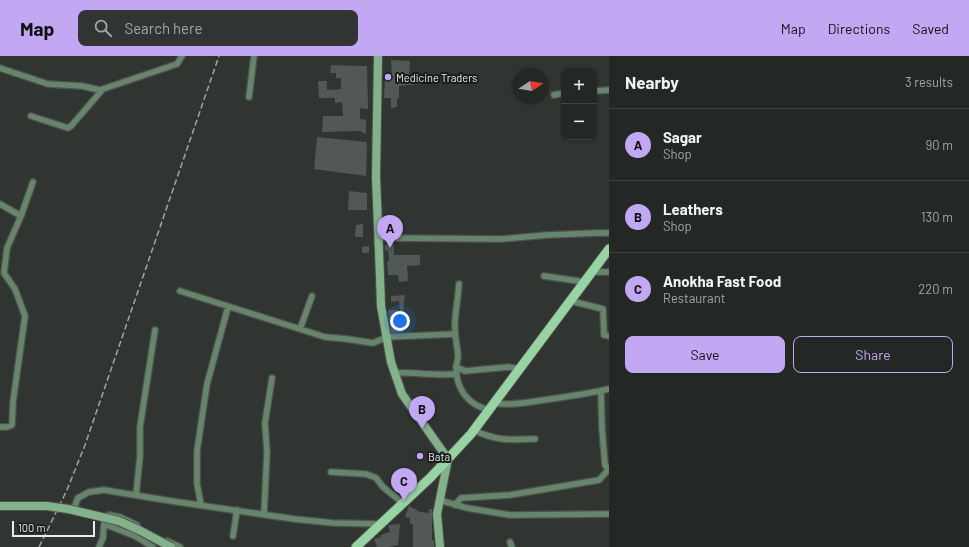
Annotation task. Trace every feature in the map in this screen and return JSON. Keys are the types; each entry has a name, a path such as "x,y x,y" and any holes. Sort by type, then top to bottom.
{"main road":[{"path":"374,56 371,179 375,271 380,277"},
{"path":"378,56 376,178 381,306 391,362 402,394 448,459 437,514 440,547"},
{"path":"380,277 383,271 383,238 379,179 381,56"},
{"path":"356,547 404,504 474,430 609,249"},
{"path":"0,506 47,506 68,509 112,520 139,530 171,547"}],"street":[{"path":"0,68 48,84 82,86 100,90 177,64 182,56"},
{"path":"249,97 254,56"},
{"path":"31,116 68,128 103,89"},
{"path":"597,91 609,90"},
{"path":"554,95 561,94"},
{"path":"0,427 8,427 12,425 13,402 25,316 15,288 2,274 7,248 21,216 33,182"},
{"path":"0,204 21,216"},
{"path":"383,238 501,239 547,235 609,233"},
{"path":"592,272 609,272"},
{"path":"544,276 585,282"},
{"path":"459,284 455,322 458,357 456,367 460,387 472,404 481,408 530,402 609,389"},
{"path":"180,291 204,297 228,307 282,322 325,337 373,343 387,337 455,334"},
{"path":"300,329 312,296"},
{"path":"571,301 604,309 604,335 609,336"},
{"path":"201,505 197,484 197,451 207,384 228,307"},
{"path":"136,495 140,456 140,427 155,330"},
{"path":"456,367 465,371 508,367 520,369"},
{"path":"395,373 410,372 457,374"},
{"path":"264,514 267,452 265,423 272,378"},
{"path":"455,505 461,498 510,495 599,480 608,469 605,465 601,391"},
{"path":"474,430 484,435 499,439 535,439"},
{"path":"331,472 366,474 376,478 383,487 404,504"},
{"path":"180,547 123,518 76,509 74,508 78,498 89,492 104,490 333,523 382,524"},
{"path":"440,500 467,508 510,515 609,514"},
{"path":"0,502 44,503 43,510 0,510"},
{"path":"233,536 237,510"},
{"path":"99,547 103,538 104,524 136,536 153,547"}],"building":[{"path":"391,60 410,61 409,79 421,79 420,84 399,86 397,107 391,108 391,98 384,98 385,79 392,79"},
{"path":"331,65 367,66 368,109 360,108 360,119 366,120 366,134 360,131 322,132 323,116 343,116 342,102 335,103 335,98 319,98 318,81 327,81 327,90 341,89 341,78 336,78 336,73 330,73"},
{"path":"317,137 367,142 366,176 314,169"},
{"path":"349,191 367,193 367,210 348,210"},
{"path":"385,216 391,216 392,234 386,234"},
{"path":"363,224 363,237 355,237 356,225"},
{"path":"394,244 394,255 420,255 420,265 407,266 408,281 399,282 398,275 388,275 388,250 385,251 385,245"},
{"path":"369,246 369,253 362,253 362,247"},
{"path":"405,295 403,312 400,312 399,301 391,302 391,296"},
{"path":"388,310 398,310 398,319 402,319 403,332 391,333"},
{"path":"409,506 420,512 429,513 429,509 432,509 432,541 434,540 434,547 413,547 413,524 410,524 410,518 405,517"},
{"path":"400,524 398,545 377,547 374,539 390,532 388,525"}],"railway":[{"path":"39,547 67,490 85,445 219,56"}],"place":[{"name":"Medicine Traders","path":"388,77"},
{"name":"Sagar","path":"390,248"},
{"name":"Leathers","path":"422,429"},
{"name":"Bata","path":"420,456"},
{"name":"Anokha Fast Food","path":"404,501"}]}
